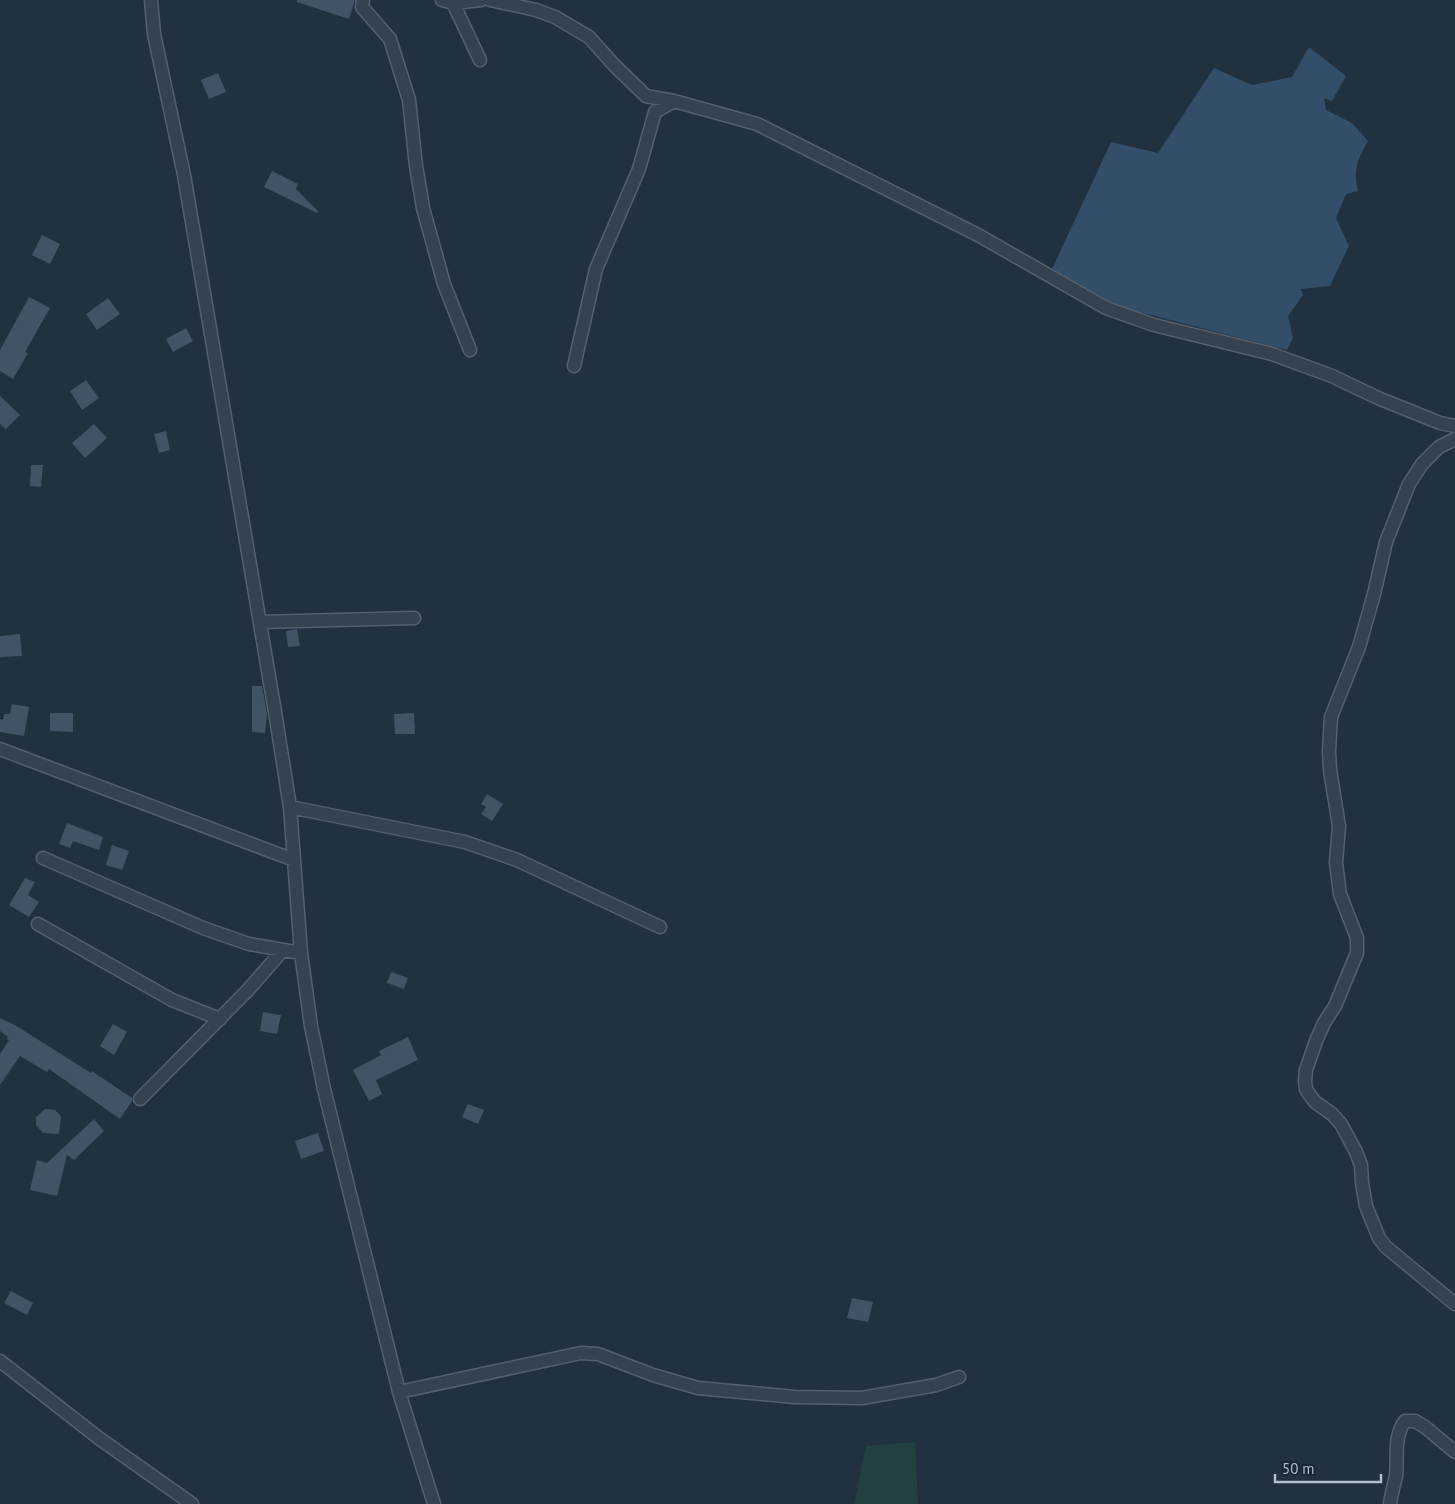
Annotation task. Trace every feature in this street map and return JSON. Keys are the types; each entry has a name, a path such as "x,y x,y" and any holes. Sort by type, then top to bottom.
{"street":[{"path":"151,0 154,34 184,175 290,807 301,953 311,1026 324,1089 399,1392 434,1504"},
{"path":"363,0 362,7 390,39 409,100 416,166 423,208 444,284 470,350"},
{"path":"480,60 447,2 482,0"},
{"path":"490,0 536,10 555,17 589,36 614,65 646,96 674,101 758,124 978,235 1106,308 1154,325 1272,354 1332,376 1378,398 1440,423 1455,426"},
{"path":"574,366 596,269 639,169 655,112 674,101"},
{"path":"1455,439 1439,447 1422,464 1409,484 1386,542 1359,647 1330,717 1330,770 1339,826 1336,863 1338,886 1356,934 1357,953 1335,1006 1324,1023 1316,1041 1306,1070 1305,1081 1309,1094 1315,1102 1332,1114 1341,1124 1356,1152 1361,1165 1366,1206 1379,1238 1386,1247 1455,1304"},
{"path":"260,622 414,618"},
{"path":"0,749 294,860"},
{"path":"290,807 466,842 517,860 660,927"},
{"path":"43,858 203,928 249,944 301,953"},
{"path":"38,924 172,1000 220,1018"},
{"path":"140,1098 220,1018 283,950"},
{"path":"399,1392 581,1353 598,1354 653,1375 698,1388 795,1397 862,1398 936,1384 959,1377"},
{"path":"0,1361 100,1439 192,1504"},
{"path":"1390,1504 1396,1477 1397,1439 1400,1428 1405,1421 1416,1421 1455,1452"}],"green space":[{"path":"915,1442 918,1504 854,1504 866,1446"}],"water":[{"path":"1309,47 1346,76 1332,101 1324,98 1326,110 1352,123 1368,141 1357,165 1358,191 1346,194 1336,218 1349,246 1330,286 1301,289 1303,295 1288,316 1293,338 1287,350 1112,305 1052,269 1111,142 1158,153 1214,68 1252,85 1292,77"}],"building":[{"path":"297,0 355,0 349,19 297,2"},
{"path":"218,73 226,92 209,99 201,80"},
{"path":"272,171 298,184 296,189 318,211 317,213 264,187"},
{"path":"42,235 60,244 50,264 32,255"},
{"path":"29,297 50,308 25,352 28,353 13,379 0,371 0,350"},
{"path":"108,298 120,314 97,330 86,314"},
{"path":"186,328 193,341 173,352 166,339"},
{"path":"86,380 99,398 82,410 70,391"},
{"path":"0,396 20,415 6,429 0,424"},
{"path":"94,424 107,438 85,458 72,443"},
{"path":"166,431 170,450 159,453 154,434"},
{"path":"31,465 43,465 41,487 30,486"},
{"path":"297,629 300,646 288,647 286,631"},
{"path":"20,634 22,656 0,657 0,636"},
{"path":"252,686 262,686 267,714 265,733 252,732"},
{"path":"12,704 29,707 24,736 0,732 0,719 3,720 4,714 10,714"},
{"path":"50,713 73,713 73,732 50,731"},
{"path":"414,713 415,734 395,734 394,714"},
{"path":"487,794 503,804 492,821 481,814 486,807 481,804"},
{"path":"67,823 103,837 99,850 73,841 70,848 59,844"},
{"path":"112,845 129,851 122,870 106,865"},
{"path":"25,878 35,882 28,895 39,902 29,917 9,905"},
{"path":"391,972 408,978 404,989 387,983"},
{"path":"263,1012 281,1015 277,1034 260,1031"},
{"path":"0,1018 15,1025 91,1073 92,1071 132,1098 120,1119 49,1069 47,1072 20,1056 0,1085 0,1054 9,1040 0,1031"},
{"path":"113,1024 127,1032 114,1055 100,1046"},
{"path":"408,1037 418,1060 376,1080 382,1094 369,1101 353,1070 381,1055 379,1051"},
{"path":"468,1104 484,1110 478,1124 462,1117"},
{"path":"45,1109 55,1110 61,1116 59,1134 43,1133 36,1125 36,1117"},
{"path":"94,1119 104,1131 74,1160 67,1155 57,1196 30,1190 37,1160 47,1163"},
{"path":"318,1133 324,1151 301,1159 295,1141"},
{"path":"11,1291 33,1303 27,1315 4,1303"},
{"path":"852,1298 873,1302 868,1322 847,1318"}]}
